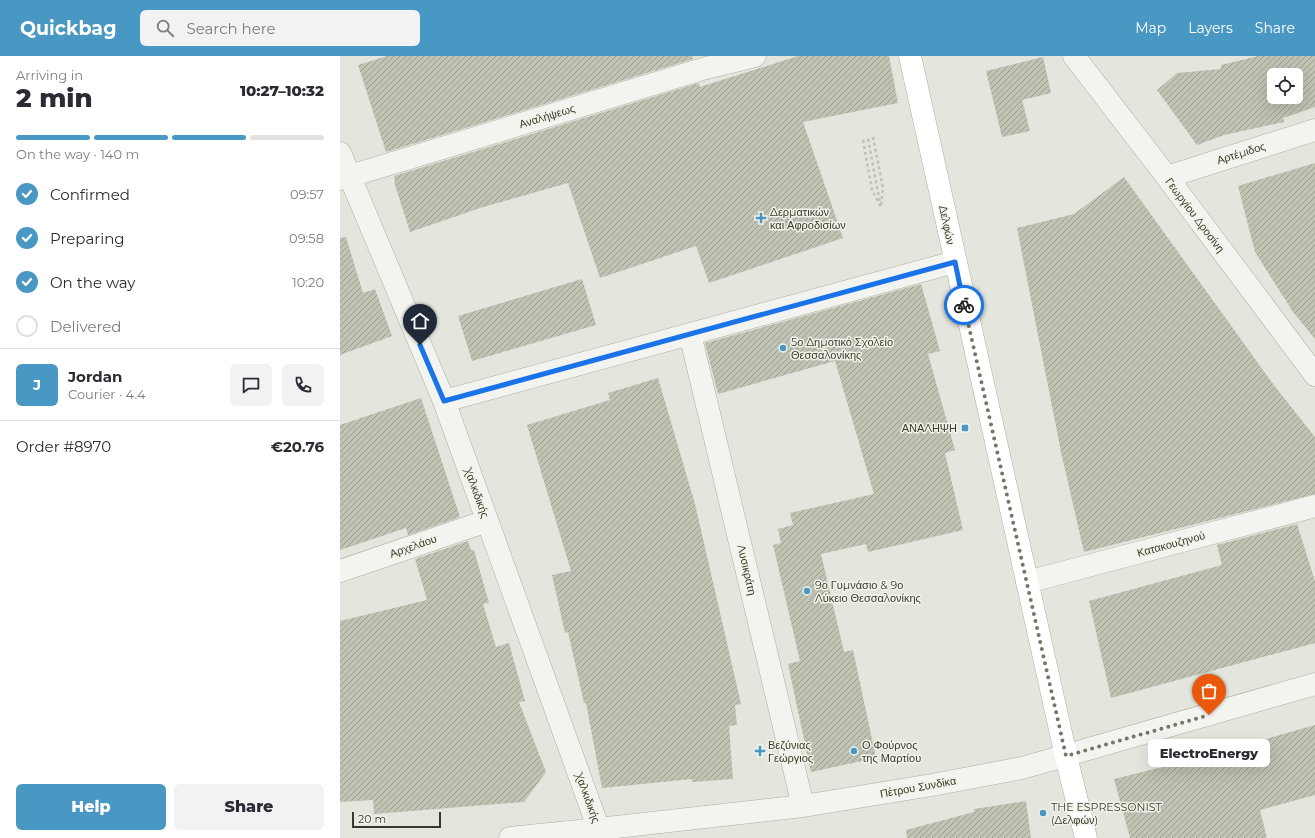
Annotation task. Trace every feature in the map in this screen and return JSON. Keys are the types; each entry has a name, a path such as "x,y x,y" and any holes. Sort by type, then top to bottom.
{"main road":[{"name":"Δελφών","path":"910,56 1066,756 1086,838"}],"street":[{"name":"Αναλήψεως","path":"345,177 704,62 755,56"},
{"name":"Γεωργίου Δροσίνη","path":"1074,56 1167,177 1315,375"},
{"name":"Αρτέμιδος","path":"1167,177 1315,130"},
{"name":"Χαλκιδικής","path":"340,153 345,177 444,401 601,834"},
{"path":"444,401 955,262"},
{"name":"Λυσικράτη","path":"690,334 803,806"},
{"name":"Κατακουζηνού","path":"1027,582 1315,506"},
{"name":"Αρχελάου","path":"340,571 487,521"},
{"name":"Πέτρου Συνδίκα","path":"510,838 601,834 803,806 932,785 1022,768 1315,684"}],"path":[{"path":"873,137 883,188 881,207"},
{"path":"868,139 881,207"},
{"path":"863,140 872,190 881,207"}],"building":[{"path":"387,56 692,56 693,59 386,152 358,65"},
{"path":"798,56 889,56 898,103 803,122 843,238 709,283 696,246 600,278 568,183 483,207 410,232 394,182 394,176 699,83 700,87"},
{"path":"1258,56 1315,56 1315,107 1283,118 1284,122 1224,135 1197,145 1157,90 1177,73 1221,69 1221,65"},
{"path":"1043,57 1051,93 1022,100 1030,131 1002,137 986,71"},
{"path":"1315,163 1315,339 1293,312 1255,252 1238,186"},
{"path":"1124,177 1273,384 1315,437 1315,494 1084,552 1061,452 1017,228 1074,214"},
{"path":"346,237 363,293 375,289 392,336 340,355 340,238"},
{"path":"582,279 596,325 472,361 458,316"},
{"path":"921,284 940,351 928,354 955,450 945,453 963,530 868,552 866,544 821,554 844,652 853,650 876,758 811,772 788,664 800,661 773,545 781,543 778,529 793,525 790,513 874,494 835,361 718,394 705,343"},
{"path":"658,378 695,504 741,704 735,705 737,725 729,726 733,779 692,782 692,779 602,788 586,703 584,703 568,632 565,633 552,575 571,571 527,425 610,400 608,393"},
{"path":"421,398 460,517 408,535 406,528 340,550 340,425"},
{"path":"1297,524 1315,581 1315,643 1111,698 1089,601 1222,565 1217,545"},
{"path":"468,541 471,550 474,550 489,603 483,604 496,647 509,643 525,701 519,702 546,772 524,802 374,814 373,800 340,802 340,621 427,600 415,559"},
{"path":"1315,725 1315,795 1260,810 1267,838 1130,838 1114,779 1255,744 1255,742"},
{"path":"1026,801 1031,838 907,838 906,830 974,812 974,809"}],"way so far":[{"path":"964,305 1066,756 1209,715"}],"place":[{"name":"Δερματικών και Αφροδισίων","path":"761,218"},
{"name":"5ο Δημοτικό Σχολείο Θεσσαλονίκης","path":"783,348"},
{"name":"ΑΝΑΛΗΨΗ","path":"965,428"},
{"name":"9ο Γυμνάσιο & 9ο Λύκειο Θεσσαλονίκης","path":"807,591"},
{"name":"ElectroEnergy","path":"1209,715"},
{"name":"Βεζύνιας Γεώργιος","path":"760,751"},
{"name":"Ο Φούρνος της Μαρτίου","path":"854,751"},
{"name":"THE ESPRESSONIST (Δελφών)","path":"1043,813"}],"route":[{"path":"420,345 444,401 955,262 964,305"}]}
